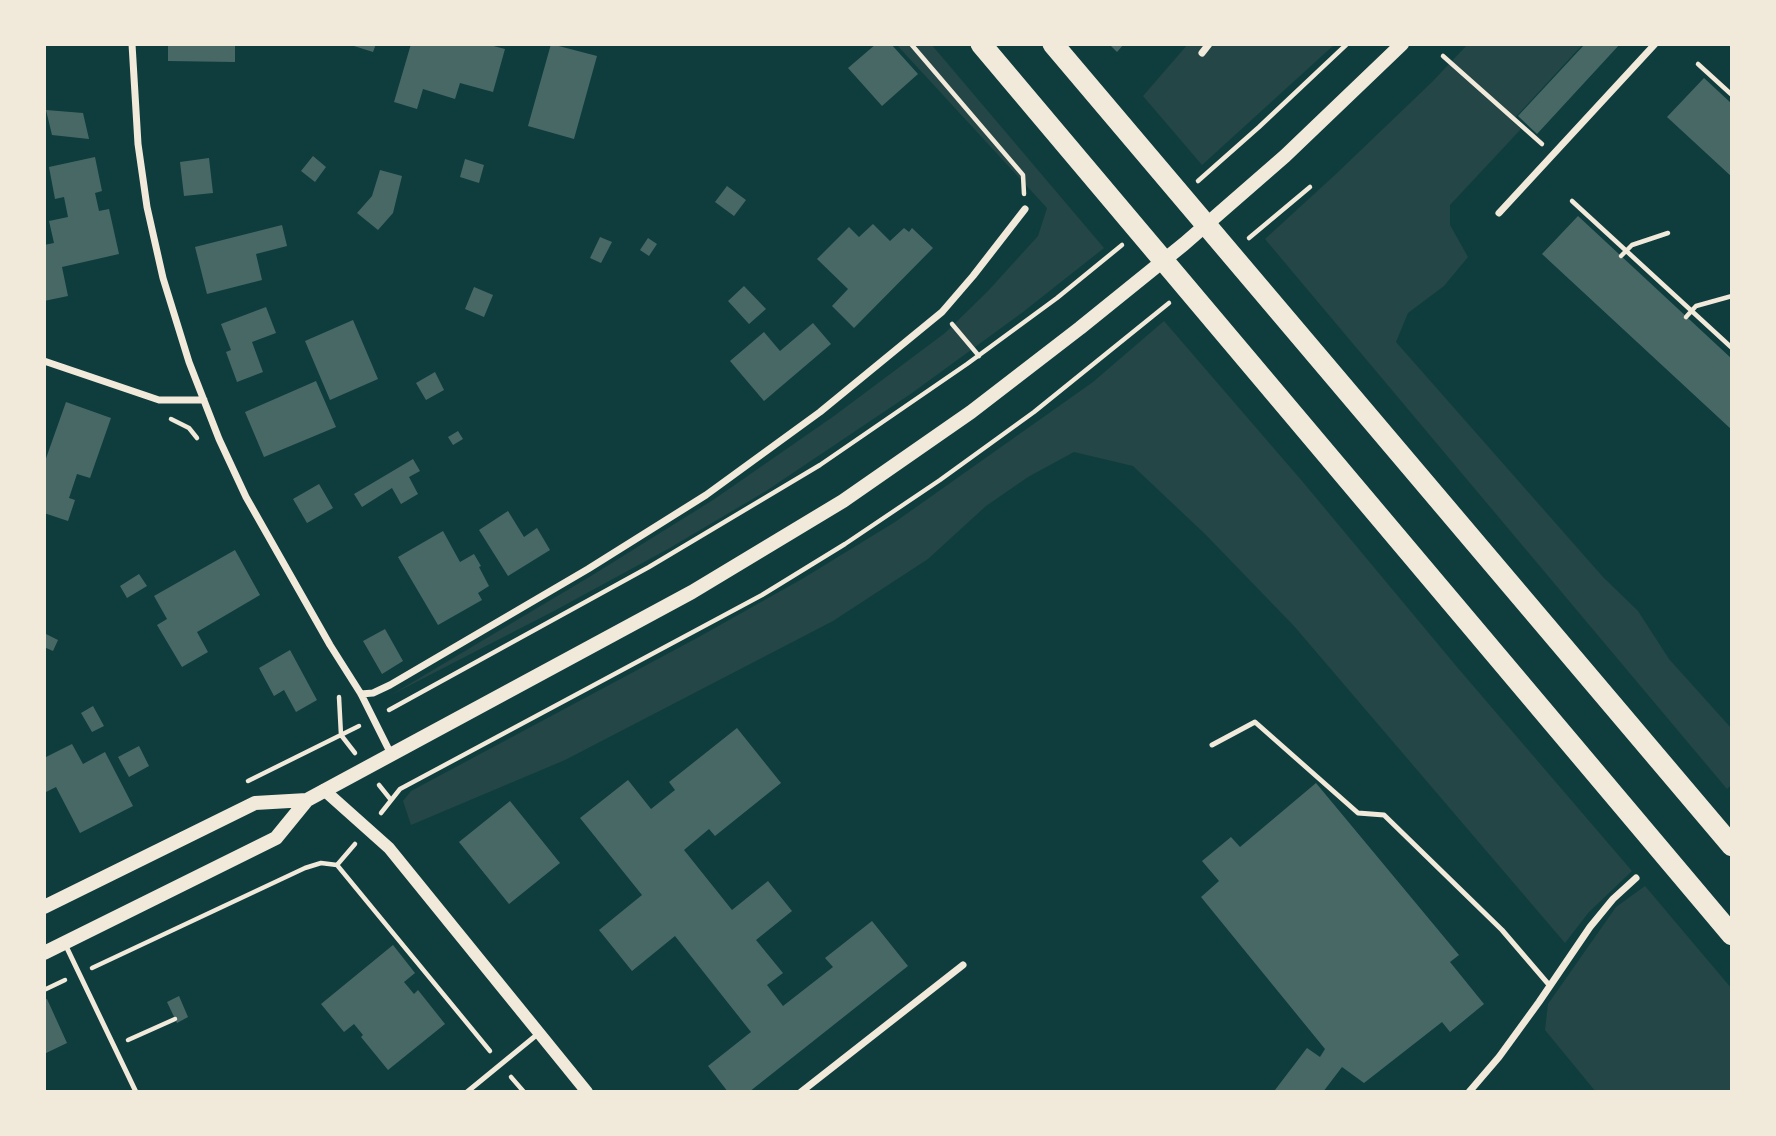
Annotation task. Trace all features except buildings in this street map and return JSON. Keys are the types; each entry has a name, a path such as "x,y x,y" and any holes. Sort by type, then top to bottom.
{"highway":[{"path":"981,44 1732,935"},
{"path":"1053,44 1732,846"}],"main road":[{"path":"44,953 276,838 307,800 692,592 843,501 971,412 1184,244 1284,156 1402,44"},
{"path":"44,907 255,803 307,800"}],"street":[{"path":"132,44 138,144 147,207 163,278 189,362 219,439 260,524 361,694 391,754"},
{"path":"1202,53 1209,44"},
{"path":"1499,213 1655,44"},
{"path":"361,694 373,693 390,685 588,569 706,495 820,412 942,312 1025,209"},
{"path":"44,361 159,400 204,400"},
{"path":"324,790 389,848 587,1092"},
{"path":"1469,1092 1499,1057 1590,927 1612,899 1636,878"},
{"path":"801,1092 962,965"}],"lane":[{"path":"1212,745 1255,722 1358,813 1384,815 1502,930 1550,986"},
{"path":"65,943 136,1092"},
{"path":"467,1092 539,1033"}],"path":[{"path":"911,44 1023,175 1025,209"},
{"path":"1259,127 1347,44"},
{"path":"1443,56 1553,155"},
{"path":"1698,64 1732,95"},
{"path":"1572,201 1732,348"},
{"path":"1621,256 1632,245 1668,233"},
{"path":"1686,317 1696,306 1732,296"},
{"path":"374,719 571,611 820,465 979,356 1056,298"},
{"path":"964,339 979,356"},
{"path":"337,865 400,789 762,595 845,544 940,480 1103,356"},
{"path":"163,417 189,428 200,442"},
{"path":"338,690 341,735"},
{"path":"44,990 305,868 321,863 337,865 524,1092"},
{"path":"114,1047 175,1019"}],"shaded area":[{"path":"896,44 931,44 1104,248 1023,312 912,393 766,491 668,549 391,695 713,500 834,416 945,333 1038,236 1047,208"},
{"path":"1188,44 1335,44 1202,165 1143,96"},
{"path":"1468,44 1583,44 1512,121 1521,129 1450,205 1450,225 1468,257 1444,286 1408,313 1396,342 1603,577 1638,611 1669,659 1732,729 1732,784 1727,789 1265,239 1432,82"},
{"path":"1164,321 1632,871 1589,912 1565,943 1294,626 1205,534 1133,466 1074,452 1028,477 986,506 928,559 833,621 565,760 411,825 403,801 411,791 697,638 802,579 895,522 1093,382"},
{"path":"1645,886 1732,989 1732,1092 1596,1092 1545,1030 1548,1004 1616,907"}]}
